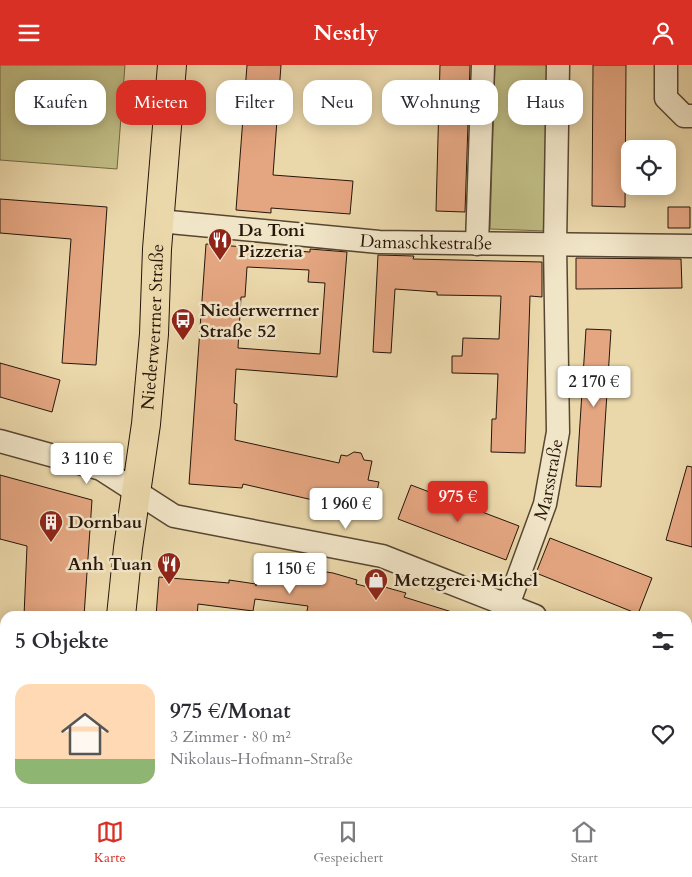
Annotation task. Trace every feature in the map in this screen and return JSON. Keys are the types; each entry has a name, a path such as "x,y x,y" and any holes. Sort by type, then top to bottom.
{"main road":[{"name":"Niederwerrner Straße","path":"122,611 128,548 146,423 154,334 160,221 172,65"}],"street":[{"path":"477,244 483,65"},
{"name":"Marsstraße","path":"505,611 544,504 558,432 556,245 558,65"},
{"path":"666,65 666,98 684,116 692,116"},
{"name":"Damaschkestraße","path":"160,221 378,241 692,246"},
{"path":"0,441 101,469 174,516 382,556 505,611"}],"shaded area":[{"path":"0,65 125,65 124,80 116,80 116,125 120,125 117,169 0,160"},
{"path":"495,65 552,65 551,80 508,80 508,125 550,125 546,231 490,229 493,125 498,125 498,80 495,80"}],"building":[{"path":"247,65 281,65 280,80 246,80"},
{"path":"440,65 470,65 469,80 440,80"},
{"path":"593,65 626,65 625,140 621,140 621,195 625,195 625,207 592,206"},
{"path":"242,125 277,125 273,175 353,181 350,214 271,208 271,213 236,210"},
{"path":"438,125 468,125 465,212 436,211"},
{"path":"0,199 107,207 96,365 62,363 71,239 0,233"},
{"path":"668,207 690,207 690,228 668,228"},
{"path":"206,244 310,252 310,249 347,252 337,377 236,369 234,403 237,404 235,440 339,463 341,455 347,456 354,452 361,453 364,460 372,461 368,480 379,482 373,507 363,505 361,511 243,484 242,488 189,484","holes":["247,267 309,270 308,282 325,283 320,354 238,348 241,297 245,297"]},
{"path":"378,255 414,256 413,259 542,262 542,297 530,296 525,453 491,452 492,419 496,419 498,374 452,373 452,356 462,356 463,338 499,339 501,296 437,295 437,292 395,289 391,353 373,352"},
{"path":"576,258 681,259 682,288 576,289"},
{"path":"586,329 611,330 601,487 576,486"},
{"path":"0,363 60,380 52,412 0,397"},
{"path":"687,466 692,467 692,547 666,540"},
{"name":"Dornbau","path":"0,475 92,500 84,611 24,611 27,546 0,539"},
{"path":"411,485 519,526 506,560 398,519"},
{"path":"550,538 652,578 639,611 631,611 536,573"},
{"path":"260,562 333,573 357,580 356,584 372,588 374,584 406,593 404,597 449,611 307,611 308,606 255,599 253,611 198,604 197,611 156,611 159,577 229,583 229,580 256,584 256,586"}],"place":[{"name":"Da Toni Pizzeria","path":"220,261"},
{"name":"Niederwerrner Straße 52","path":"183,341"},
{"name":"Dornbau","path":"51,543"},
{"name":"Anh Tuan","path":"169,585"},
{"name":"Metzgerei Michel","path":"376,601"}]}
